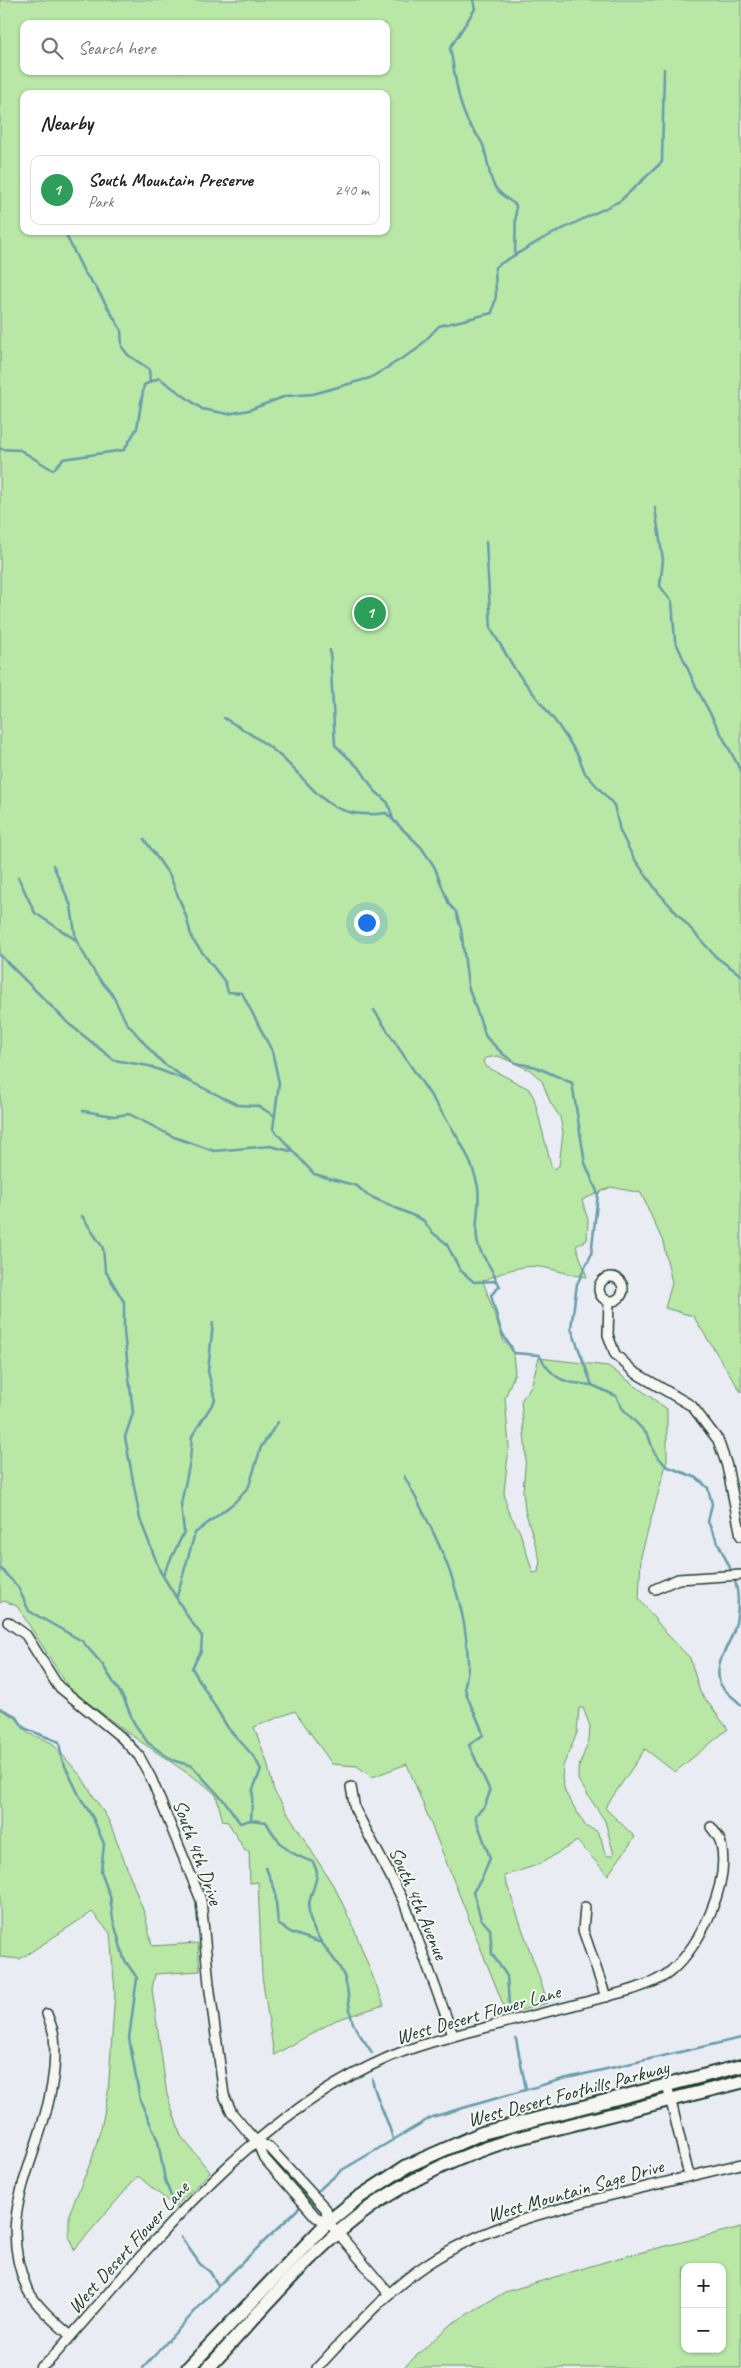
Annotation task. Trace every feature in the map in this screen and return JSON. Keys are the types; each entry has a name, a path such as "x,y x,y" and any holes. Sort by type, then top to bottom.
{"street":[{"path":"609,1301 608,1335 615,1354 634,1372 692,1406 718,1440 727,1466 741,1536"},
{"path":"655,1589 678,1579 741,1575"},
{"name":"South 4th Drive","path":"8,1622 26,1635 58,1686 121,1737 139,1756 151,1778 201,1900 211,2003 224,2095 232,2113 257,2142 261,2153 274,2169 316,2217 328,2222 389,2294"},
{"name":"South 4th Avenue","path":"351,1787 355,1809 404,1902 453,2035"},
{"name":"West Desert Flower Lane","path":"40,2368 49,2361 194,2197 257,2142 333,2085 388,2057 453,2035 606,1997 654,1982 671,1972 699,1938 712,1908 722,1873 721,1842 712,1827"},
{"path":"584,1907 585,1937 606,1997"},
{"path":"47,2014 54,2035 50,2090 44,2121 14,2201 11,2218 11,2243 16,2268 28,2290 40,2307 71,2336"},
{"name":"West Desert Foothills Parkway","path":"188,2368 328,2222 358,2198 394,2174 467,2138 512,2124 741,2066"},
{"name":"West Desert Foothills Parkway","path":"208,2368 306,2264 338,2234 376,2204 408,2184 481,2150 529,2135 741,2082"},
{"path":"667,2085 689,2176"},
{"name":"South 4th Drive","path":"257,2142 270,2147 319,2202 326,2210 328,2222"},
{"path":"274,2169 282,2162"},
{"name":"West Mountain Sage Drive","path":"317,2368 389,2294 426,2264 493,2229 532,2216 741,2164"}],"green space":[{"path":"0,0 741,0 741,1392 693,1316 665,1308 672,1283 663,1242 641,1193 611,1187 582,1200 588,1220 587,1240 576,1246 587,1277 533,1266 511,1270 483,1281 504,1342 512,1346 515,1372 505,1398 509,1447 504,1492 507,1509 520,1532 533,1573 538,1572 540,1560 525,1510 523,1491 526,1455 521,1401 531,1386 539,1358 608,1366 667,1409 667,1461 641,1556 639,1599 666,1633 690,1658 700,1692 728,1729 675,1772 645,1749 605,1808 635,1837 608,1875 577,1841 540,1864 504,1876 548,2003 507,2014 407,1764 372,1777 357,1766 332,1764 295,1711 254,1727 267,1762 274,1791 336,1890 352,1924 384,2005 336,2020 274,2055 262,1976 258,1882 250,1883 249,1851 245,1851 228,1822 223,1821 216,1795 205,1785 128,1733 69,1688 17,1606 4,1601 0,1603","holes":["498,1056 530,1070 542,1081 550,1102 560,1117 563,1132 559,1166 554,1169 551,1165 534,1098 529,1089 487,1067 483,1062 485,1058","579,1708 583,1708 590,1726 589,1740 578,1769 578,1780 605,1821 614,1855 608,1856 605,1854 597,1831 586,1827 565,1792 562,1778 563,1766 577,1733"]},
{"path":"0,1709 16,1718 28,1733 52,1743 81,1776 109,1821 145,1915 152,1946 198,1943 200,1971 155,1974 152,1989 167,2095 181,2136 210,2172 175,2207 138,2176 74,2250 69,2238 69,2214 92,2159 108,2093 115,1992 110,1933 92,1912 20,1959 0,1957"},
{"path":"741,2227 741,2368 403,2368 451,2324 505,2292 611,2260"}],"waterway":[{"path":"473,0 475,9 450,48 461,105 468,122 483,145 492,181 499,192 516,205 515,255"},
{"path":"0,449 20,450 53,470 63,459 124,450 137,428 144,385 159,378 202,409 228,414 249,410 286,396 313,394 370,378 416,350 439,326 492,313 496,296 495,267 542,239 620,201 662,162 664,69"},
{"path":"67,235 84,272 97,289 121,330 122,347 128,355 149,369 150,382"},
{"path":"655,508 663,560 660,586 672,602 675,640 695,685 741,771"},
{"path":"486,542 491,629 516,671 558,725 578,755 585,773 614,805 620,831 633,857 657,891 716,957 741,975"},
{"path":"330,650 335,745 361,770 374,790 388,803 393,819"},
{"path":"224,718 272,749 313,790 335,807 349,812 366,814 386,813 421,847 434,866 449,904 456,912 461,929 468,986 486,1037 504,1055 516,1063 536,1067 572,1083 585,1163 598,1194 591,1255 577,1284 571,1328 592,1385 616,1396 622,1408 648,1435 654,1452 666,1466 697,1478 708,1488 712,1504 708,1522 732,1572"},
{"path":"144,839 170,876 186,916 192,939 225,982 228,992 242,993 272,1051 279,1083 273,1129 314,1174 357,1186 367,1195 423,1220 433,1233 446,1243 460,1270 474,1282 496,1281 500,1286 491,1295 501,1331 514,1353 539,1355 549,1370 560,1379 573,1383 592,1385"},
{"path":"53,865 71,906 76,940 96,975 112,994 126,1022 152,1052 164,1064 188,1080"},
{"path":"18,877 35,913 76,940"},
{"path":"0,955 69,1024 114,1060 149,1066 191,1082 238,1105 258,1106 275,1116"},
{"path":"374,1010 451,1127 470,1162 478,1187 479,1202 476,1230 478,1244 496,1281"},
{"path":"83,1111 114,1116 129,1114 174,1137 214,1151 270,1146 290,1151"},
{"path":"82,1216 103,1248 105,1270 124,1302 124,1332 133,1413 125,1437 140,1519 160,1571 202,1636 201,1651 192,1668 228,1728 255,1758 261,1770 253,1789 251,1820 266,1822 285,1848 313,1862 317,1873 309,1905 312,1925 343,1974 352,2020 372,2053"},
{"path":"163,1575 184,1532 181,1504 190,1461 192,1436 215,1400 208,1371 213,1323"},
{"path":"177,1596 195,1533 235,1502 249,1486 261,1447 278,1422"},
{"path":"404,1476 438,1542 462,1612 468,1665 465,1688 483,1735 469,1745 490,1791 485,1806 475,1816 490,1858 482,1878 473,1892 481,1919 490,1929 492,1954 507,1976 509,2004"},
{"path":"0,1568 18,1587 29,1611 82,1641 102,1664 124,1699 134,1723 148,1743 172,1760 192,1766 226,1803 240,1823 251,1820"},
{"path":"734,1578 738,1599 737,1614 730,1641 718,1670 723,1689 741,1705"},
{"path":"0,1708 16,1716 24,1728 59,1742 62,1760 80,1797 93,1818 104,1844 101,1872 110,1896 113,1919 124,1959 137,1978 129,2038 140,2100 158,2141 165,2180 171,2196"},
{"path":"266,1868 275,1890 278,1924 292,1933 322,1943"},
{"path":"315,2193 342,2170 432,2117 563,2079 741,2038"},
{"path":"516,2039 526,2089"},
{"path":"372,2079 393,2139"},
{"path":"143,2368 220,2284 302,2205"},
{"path":"181,2237 200,2264 210,2272 218,2285"}],"place":[{"name":"South Mountain Preserve","path":"370,613"}]}
